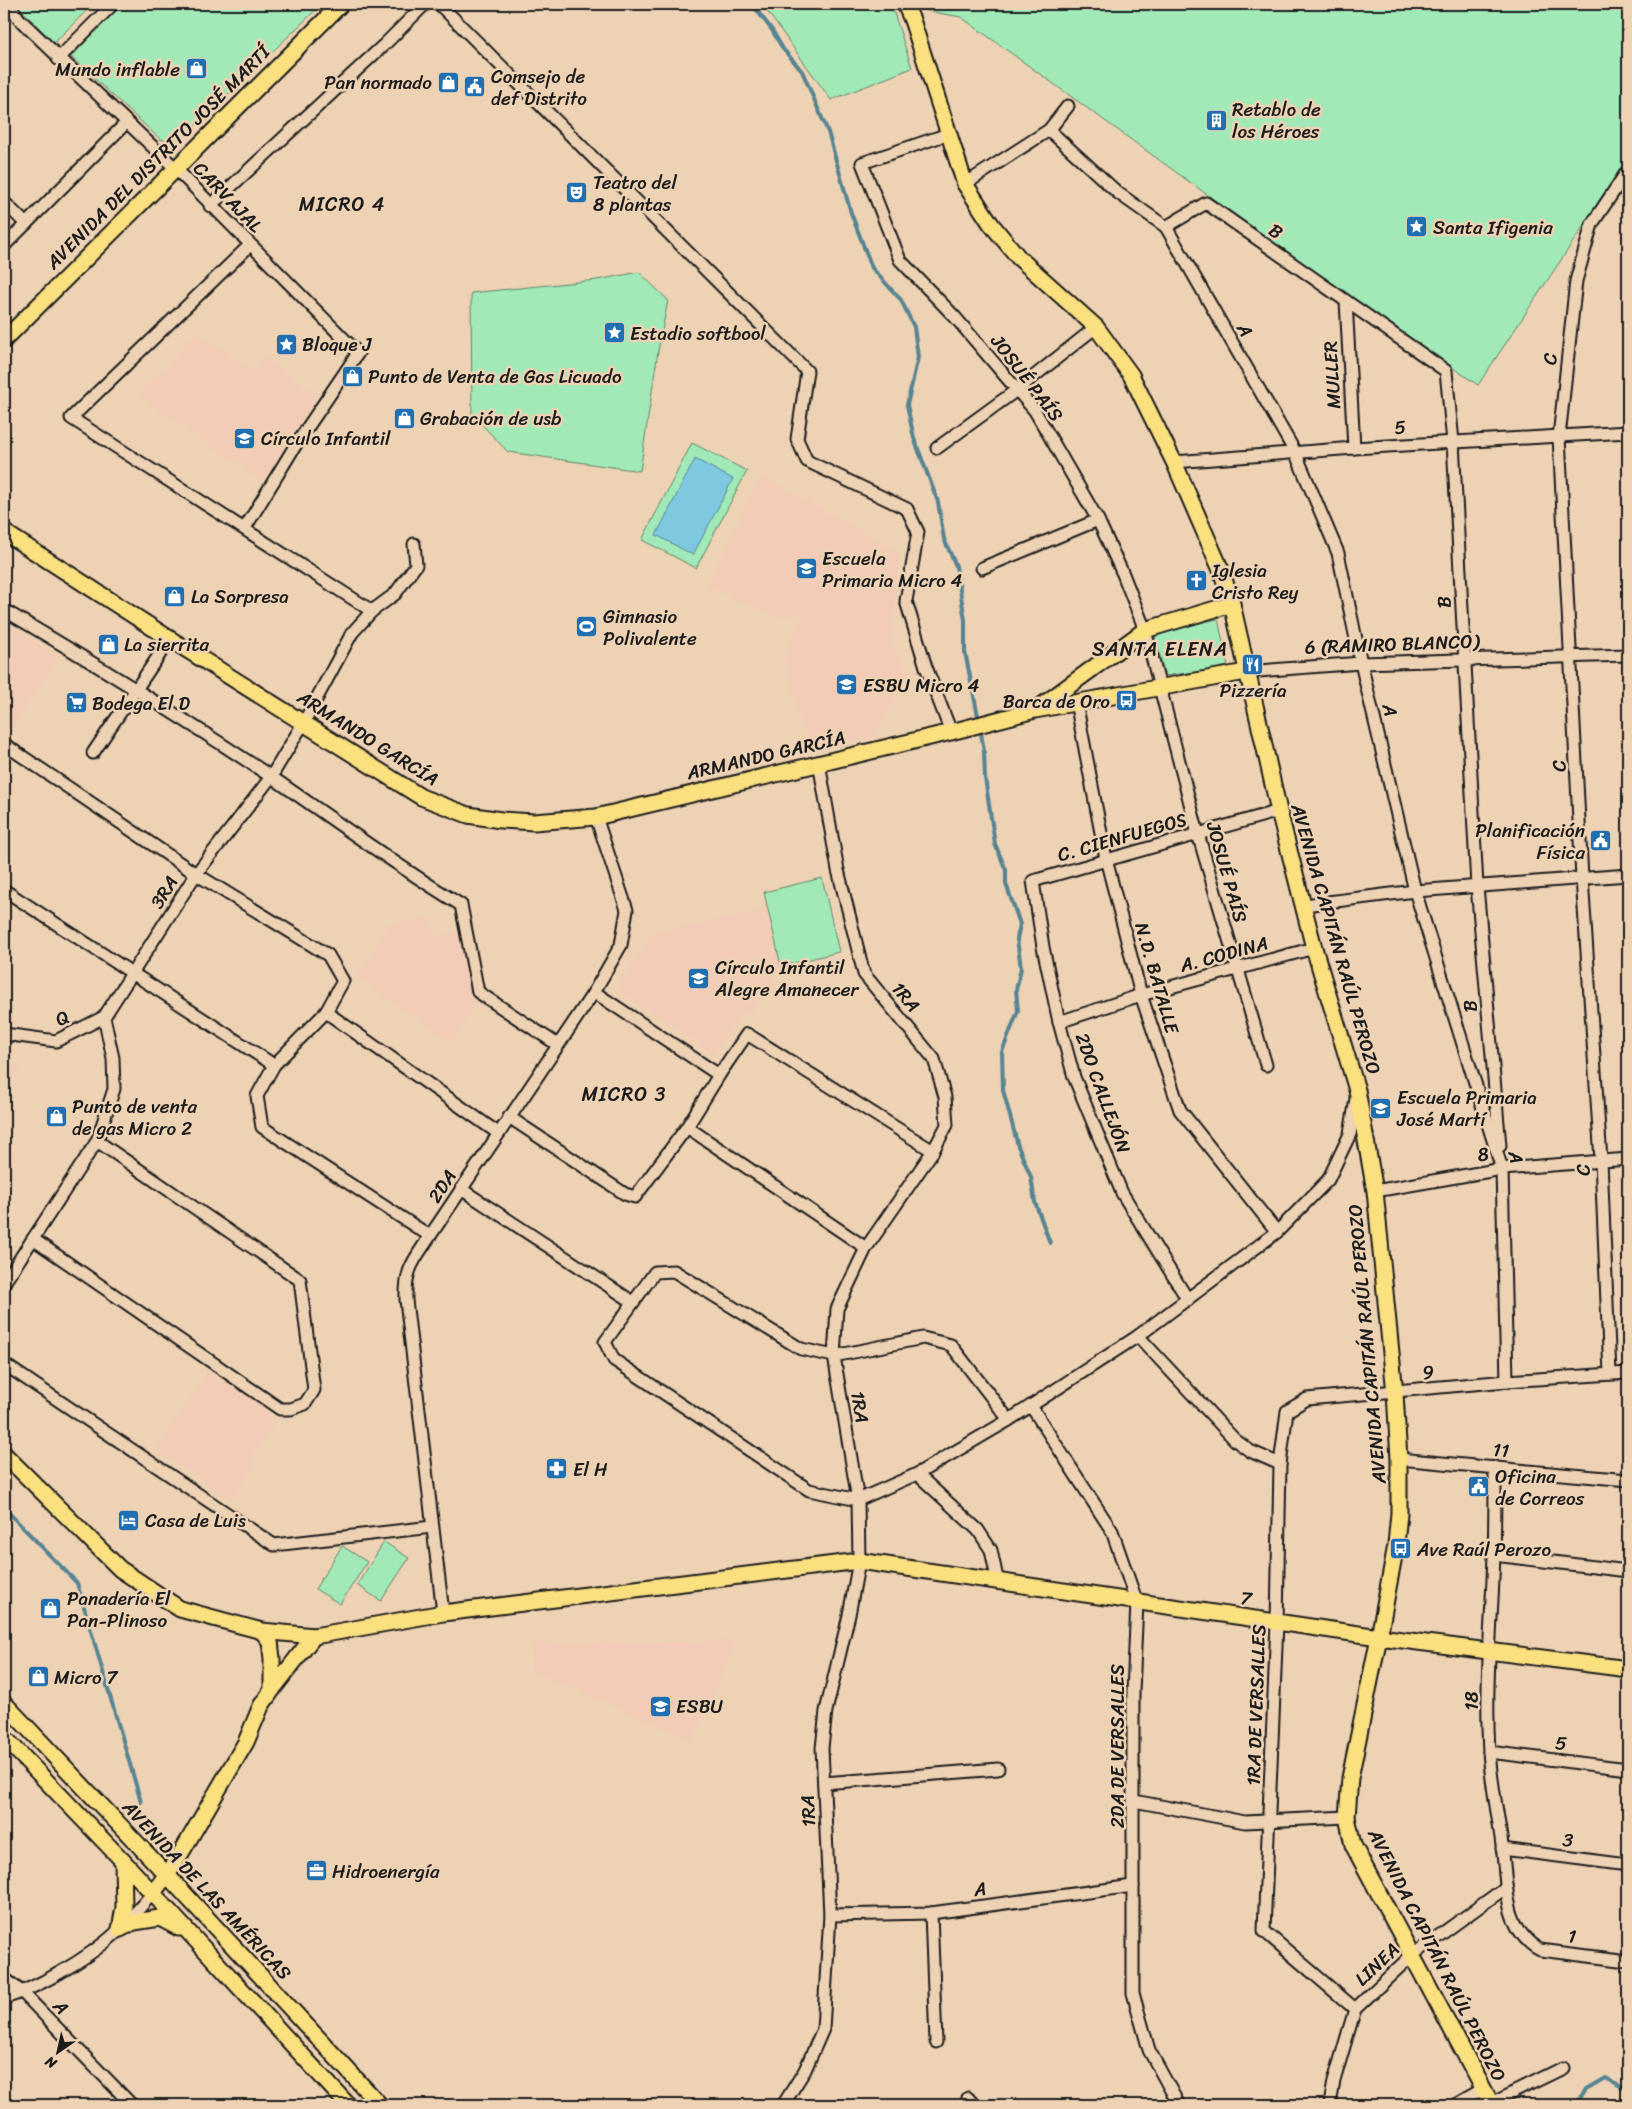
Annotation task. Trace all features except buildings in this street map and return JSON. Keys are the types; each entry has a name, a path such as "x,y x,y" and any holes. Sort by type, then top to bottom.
{"main road":[{"name":"AVENIDA DEL DISTRITO JOSÉ MARTÍ","path":"4,340 341,4"},
{"name":"AVENIDA CAPITÁN RAÚL PEROZO","path":"905,4 912,20 965,184 991,224 1019,258 1096,327 1131,375 1174,462 1221,570 1232,604 1279,811 1314,948 1357,1090 1375,1191 1399,1459 1399,1513 1396,1545 1380,1638 1350,1778 1347,1818 1353,1845 1492,2104"},
{"name":"AVENIDA CAPITÁN RAÚL PEROZO","path":"912,4 912,20"},
{"name":"ARMANDO GARCÍA","path":"4,532 421,797 468,815 534,822 596,817 1035,710 1076,702"},
{"path":"1035,710 1144,630 1232,604"},
{"name":"6 (RAMIRO BLANCO)","path":"1076,702 1246,672"},
{"path":"4,1454 120,1569 180,1609 262,1632 270,1641 272,1690"},
{"name":"7","path":"262,1632 314,1636 443,1613 859,1561 1380,1638 1628,1669"},
{"path":"152,1894 167,1874 246,1742 261,1706 314,1636"},
{"name":"AVENIDA DE LAS AMÉRICAS","path":"4,1703 167,1874 380,2105"},
{"path":"4,1737 123,1861 348,2105"},
{"path":"120,1929 124,1907 123,1861"},
{"path":"120,1929 134,1922 160,1918 190,1934"}],"street":[{"name":"CARVAJAL","path":"9,4 19,19 58,59 175,168 210,206 358,353 295,446 245,528"},
{"path":"58,59 113,4"},
{"path":"210,206 386,43 425,4"},
{"path":"438,4 807,371 797,439 807,461 907,509 918,532 906,600 926,668 951,732"},
{"path":"965,184 1050,130 1068,106"},
{"path":"4,246 126,123"},
{"name":"A","path":"1050,130 1118,193 1166,227 1295,452 1338,553 1361,663 1415,891 1502,1168 1507,1381"},
{"name":"JOSUÉ PAÍS","path":"948,134 862,163 900,260 956,316 1036,411 1098,520 1123,574 1144,630 1198,834 1236,969 1266,1065"},
{"name":"C","path":"1610,1374 1601,1160 1582,878 1559,437 1576,281 1592,224 1628,170"},
{"path":"4,202 26,224"},
{"name":"B","path":"1166,227 1206,203 1446,371 1453,442 1477,886 1502,1168"},
{"path":"250,245 71,418 372,611"},
{"name":"MULLER","path":"1346,301 1354,448"},
{"path":"937,448 1018,389 1096,327"},
{"name":"5","path":"1174,462 1354,448 1628,432"},
{"path":"982,568 1098,520"},
{"name":"3RA","path":"104,1017 196,874 270,777 304,722 352,633 372,611 395,594 416,565 414,544"},
{"path":"4,610 136,688 390,860 461,905 478,992 558,1045"},
{"path":"93,753 170,639"},
{"name":"6 (RAMIRO BLANCO)","path":"1246,672 1361,663 1628,655"},
{"name":"N.D. BATALLE","path":"1076,702 1106,859 1142,995 1180,1110 1277,1232"},
{"path":"4,744 196,874 328,955 342,981 326,1012 274,1065 257,1096 262,1127 430,1236"},
{"name":"1RA","path":"783,2105 805,2070 823,2029 830,1915 822,1748 826,1711 849,1614 859,1561 858,1500 834,1356 837,1309 866,1248 934,1151 947,1125 945,1097 934,1059 864,974 838,870 819,763"},
{"name":"C. CIENFUEGOS","path":"1033,881 1279,811"},
{"name":"2DA","path":"443,1613 406,1300 406,1280 412,1264 430,1236 594,992 622,945 627,910 596,817"},
{"path":"1304,905 1415,891 1628,875"},
{"name":"2DO CALLEJÓN","path":"1033,881 1043,947 1059,1022 1074,1077 1122,1192 1188,1300"},
{"path":"4,890 274,1065"},
{"name":"A. CODINA","path":"1059,1022 1142,995 1314,948"},
{"path":"594,992 719,1075"},
{"path":"326,1012 498,1133"},
{"path":"4,1283 97,1141 114,1089 113,1058 104,1017"},
{"name":"Q","path":"4,1034 56,1041 104,1017"},
{"path":"509,1118 625,1194 635,1197 687,1127 747,1034 934,1151"},
{"path":"1009,1420 951,1345 923,1338 834,1356 801,1349 674,1271 655,1272 605,1342 614,1360 810,1490 858,1500 918,1474 1009,1420 1031,1406 1138,1336 1277,1232 1328,1180 1350,1134 1357,1090"},
{"path":"687,1127 866,1248"},
{"path":"33,1239 280,1409 291,1409 305,1404 314,1390 300,1280 97,1141"},
{"name":"8","path":"1375,1191 1502,1168 1628,1159"},
{"path":"461,1189 633,1302"},
{"path":"1138,1336 1234,1440 1250,1451 1280,1464"},
{"path":"4,1364 274,1545 432,1527"},
{"name":"9","path":"1280,1464 1287,1411 1307,1399 1394,1393 1507,1381 1628,1373"},
{"name":"2DA DE VERSALLES","path":"1031,1406 1112,1531 1137,1603 1133,1692 1133,1993 1149,2050 1179,2105"},
{"name":"11","path":"1399,1459 1628,1480"},
{"name":"1RA DE VERSALLES","path":"1280,1464 1277,1623 1264,1931 1354,2009"},
{"name":"18","path":"1495,1467 1494,1555 1488,1651 1489,1752 1502,1849 1505,1888 1519,1932"},
{"path":"918,1474 978,1530 991,1550 998,1583"},
{"path":"1494,1555 1628,1571"},
{"name":"5","path":"1489,1752 1628,1770"},
{"path":"824,1783 998,1769"},
{"path":"1134,1801 1245,1822 1347,1818"},
{"name":"3","path":"1502,1849 1628,1865"},
{"name":"A","path":"830,1915 931,1913 1133,1886"},
{"name":"LINEA","path":"1330,2105 1334,2081 1354,2009 1411,1956 1505,1888"},
{"path":"4,1998 23,1993 88,1954 120,1929 152,1894"},
{"path":"931,1913 936,2042"},
{"name":"1","path":"1519,1932 1528,1943 1540,1950 1628,1961"},
{"name":"A","path":"4,1978 23,1993 132,2105"},
{"path":"1492,2104 1563,2068"},
{"path":"1456,2105 1483,2089"}],"shaded area":[{"name":"Círculo Infantil","path":"197,333 253,371 264,356 317,396 262,481 138,395"},
{"name":"Escuela Primaria Micro 4","path":"761,475 899,553 891,644 910,675 872,738 818,747 801,726 784,655 805,612 776,617 707,586"},
{"path":"4,621 58,658 11,729 4,724"},
{"name":"Círculo Infantil Alegre Amanecer","path":"769,909 781,966 749,1015 743,1011 714,1054 616,990 652,934"},
{"path":"427,918 435,937 465,931 480,995 452,1042 357,978 389,924"},
{"path":"4,1057 21,1068 4,1094"},
{"path":"210,1369 272,1412 266,1421 273,1426 250,1461 255,1465 230,1500 156,1449"},
{"name":"ESBU","path":"735,1641 693,1740 532,1671 532,1643"}],"green space":[{"path":"16,4 93,4 54,43"},
{"path":"122,4 322,4 176,144 160,139 71,57"},
{"path":"762,4 891,4 912,68 831,100"},
{"name":"Santa Ifigenia","path":"925,4 1628,4 1628,159 1478,385 1345,294 961,17 927,11"},
{"path":"639,272 668,300 658,351 640,471 508,452 472,414 471,293 597,280"},
{"path":"692,443 747,471 696,568 642,540"},
{"path":"1218,619 1228,667 1165,676 1154,633"},
{"path":"822,878 839,952 781,966 764,892"},
{"path":"384,1542 409,1558 381,1601 357,1585"},
{"path":"342,1546 367,1562 340,1604 315,1589"}],"water":[{"path":"695,459 733,479 693,555 656,535"}],"waterway":[{"path":"752,4 772,30 783,49 802,71 828,132 851,213 872,268 901,300 914,327 918,357 907,405 914,438 938,502 944,539 956,566 965,620 965,652 979,721"},
{"path":"980,727 984,751 985,778 995,844 1006,870 1006,884 1020,924 1017,939 1021,968 1016,990 1018,1011 1002,1052 1003,1090 1018,1146 1031,1177 1035,1202 1050,1243"},
{"path":"4,1508 77,1583 141,1802"},
{"path":"1576,2105 1586,2090 1605,2079 1628,2090"}],"place":[{"name":"Mundo inflable","path":"196,69"},
{"name":"Pan normado","path":"448,82"},
{"name":"Comsejo de def Distrito","path":"475,87"},
{"name":"Retablo de los Héroes","path":"1216,120"},
{"name":"Teatro del 8 plantas","path":"577,193"},
{"name":"Santa Ifigenia","path":"1417,227"},
{"name":"Estadio softbool","path":"614,333"},
{"name":"Bloque J","path":"286,344"},
{"name":"Punto de Venta de Gas Licuado","path":"352,376"},
{"name":"Grabación de usb","path":"404,418"},
{"name":"Círculo Infantil","path":"245,438"},
{"name":"Escuela Primaria Micro 4","path":"806,569"},
{"name":"Iglesia Cristo Rey","path":"1196,581"},
{"name":"La Sorpresa","path":"175,596"},
{"name":"Gimnasio Polivalente","path":"587,627"},
{"name":"La sierrita","path":"108,644"},
{"name":"Pizzería","path":"1253,664"},
{"name":"ESBU Micro 4","path":"847,685"},
{"name":"Barca de Oro","path":"1126,701"},
{"name":"Bodega El D","path":"76,703"},
{"name":"Planificación Física","path":"1601,841"},
{"name":"Círculo Infantil Alegre Amanecer","path":"699,978"},
{"name":"Escuela Primaria José Martí","path":"1381,1108"},
{"name":"Punto de venta de gas Micro 2","path":"56,1117"},
{"name":"El H","path":"557,1469"},
{"name":"Oficina de Correos","path":"1479,1487"},
{"name":"Casa de Luis","path":"129,1520"},
{"name":"Ave Raúl Perozo","path":"1401,1549"},
{"name":"Panadería El Pan-Plinoso","path":"51,1609"},
{"name":"Micro 7","path":"38,1677"},
{"name":"ESBU","path":"660,1706"},
{"name":"Hidroenergía","path":"316,1871"}],"district":[{"name":"MICRO 4","path":"342,204"},
{"name":"SANTA ELENA","path":"1160,649"},
{"name":"MICRO 3","path":"624,1094"}]}
